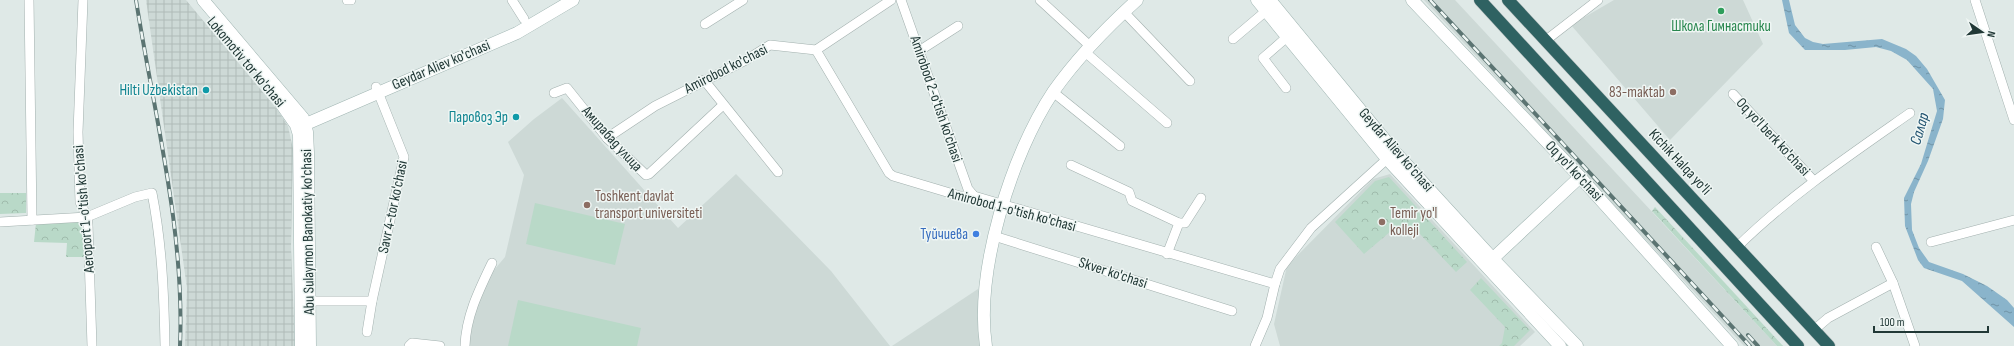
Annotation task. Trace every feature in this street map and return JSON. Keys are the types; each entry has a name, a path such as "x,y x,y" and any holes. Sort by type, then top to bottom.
{"highway":[{"path":"1480,0 1798,346"},
{"name":"Kichik Halqa yo'li","path":"1508,0 1829,346"}],"main road":[{"name":"Lokomotiv tor ko'chasi","path":"194,0 278,100 301,122"},
{"name":"Lokomotiv tor ko'chasi","path":"203,0 301,122"},
{"name":"Geydar Aliev ko'chasi","path":"515,29 524,19 559,0"},
{"name":"Geydar Aliev ko'chasi","path":"301,122 515,29 573,0"},
{"path":"986,346 983,316 984,289 994,236 1024,148 1053,92 1087,49 1137,0"},
{"name":"Geydar Aliev ko'chasi","path":"1257,0 1268,6 1391,155"},
{"name":"Oq yo'l ko'chasi","path":"1412,0 1580,177 1732,346"},
{"name":"Geydar Aliev ko'chasi","path":"1268,6 1287,37 1391,155 1490,262 1560,346"},
{"name":"Abu Sulaymon Banokatiy ko'chasi","path":"301,122 308,153 310,346"},
{"name":"Abu Sulaymon Banokatiy ko'chasi","path":"301,122 299,143 301,346"},
{"path":"1490,262 1580,177"},
{"name":"Geydar Aliev ko'chasi","path":"1490,262 1577,346"}],"street":[{"path":"29,0 32,220"},
{"name":"Aeroport 1-o'tish ko'chasi","path":"83,0 78,132 80,202 87,217 92,346"},
{"path":"346,0 351,0"},
{"path":"512,0 524,19"},
{"path":"704,24 743,0"},
{"path":"816,50 891,0"},
{"name":"Amirobod 2-o'tish ko'chasi","path":"901,0 968,189 974,196"},
{"path":"1040,0 1087,49 1167,123"},
{"path":"1545,40 1598,0"},
{"path":"1975,0 2014,117"},
{"path":"1233,39 1268,6"},
{"path":"1124,12 1190,81"},
{"path":"919,51 958,26"},
{"path":"1286,88 1263,58 1287,37"},
{"name":"Amirobod ko'chasi","path":"607,138 655,106 746,60 770,45 816,50"},
{"name":"Amirobod 1-o'tish ko'chasi","path":"816,50 891,175 960,196 974,196 1167,254 1275,284"},
{"path":"704,80 778,172"},
{"name":"Амирабад улица","path":"554,94 567,88 607,138 642,173 650,174 723,105"},
{"name":"Savr 4-tor ko'chasi","path":"367,332 372,301 404,157 377,90"},
{"path":"1053,92 1120,146"},
{"name":"Oq yo'l berk ko'chasi","path":"1733,94 1813,180"},
{"name":"Oq yo'l berk ko'chasi","path":"1737,247 1750,233 1813,180 1910,113"},
{"path":"1255,346 1267,318 1280,269 1311,228 1391,155"},
{"path":"1071,165 1129,192 1132,201 1179,224 1185,223 1201,198"},
{"path":"0,222 87,217 135,197 152,193 160,237 164,346"},
{"path":"1930,242 2014,220"},
{"path":"1167,254 1179,224"},
{"name":"Skver ko'chasi","path":"994,236 1232,311"},
{"path":"1876,247 1894,283 1915,346"},
{"path":"465,346 465,336 475,299 492,264"},
{"path":"1814,330 1828,318 1894,283"},
{"path":"309,301 372,301"},
{"path":"409,346 412,343 440,346"}],"shaded area":[{"path":"146,0 186,0 276,108 288,126 293,149 291,247 295,346 185,346 187,288"},
{"path":"1424,0 1455,0 1777,346 1744,346"},
{"name":"83-maktab","path":"1614,0 1743,0 1763,44 1670,140 1571,25"},
{"name":"Toshkent davlat transport universiteti","path":"562,98 678,228 736,174 831,271 890,346 469,346 467,338 484,282 505,257 524,175 508,142 534,119"},
{"name":"Temir yo'l kolleji","path":"1390,174 1535,332 1520,346 1280,346 1274,324 1287,266 1373,179"},
{"path":"978,289 985,346 892,346"}],"green space":[{"path":"1389,177 1467,262 1456,272 1420,234 1391,231 1364,254 1335,222 1375,181"},
{"path":"0,193 26,193 26,213 0,214"},
{"path":"535,203 625,224 615,265 526,244"},
{"path":"1655,207 1783,346 1777,346 1652,211"},
{"path":"81,220 85,257 66,257 67,243 34,242 36,223"},
{"path":"1481,278 1530,330 1514,346 1499,346 1502,343 1505,327 1470,290"},
{"path":"518,300 641,328 637,346 508,346"}],"water":[{"name":"Салар","path":"1782,0 1789,0 1795,25 1805,38 1813,42 1823,44 1882,39 1906,49 1916,56 1927,69 1945,100 1943,119 1928,161 1914,192 1911,204 1912,230 1919,248 1929,262 1963,274 1987,286 2007,300 2014,308 2014,327 1962,281 1924,268 1918,260 1905,226 1904,198 1921,164 1937,111 1933,89 1907,60 1891,51 1876,47 1845,50 1805,50 1789,33"}],"railway":[{"path":"136,0 167,173 173,216 178,259 180,346"},
{"path":"1430,0 1750,346"},
{"path":"1748,335 1758,346"}],"place":[{"name":"Школа Гимнастики","path":"1721,11"},
{"name":"Hilti Uzbekistan","path":"206,90"},
{"name":"83-maktab","path":"1673,92"},
{"name":"Паровоз Эр","path":"516,117"},
{"name":"Toshkent davlat transport universiteti","path":"587,205"},
{"name":"Temir yo'l kolleji","path":"1382,222"},
{"name":"Туйчиева","path":"976,234"}]}
